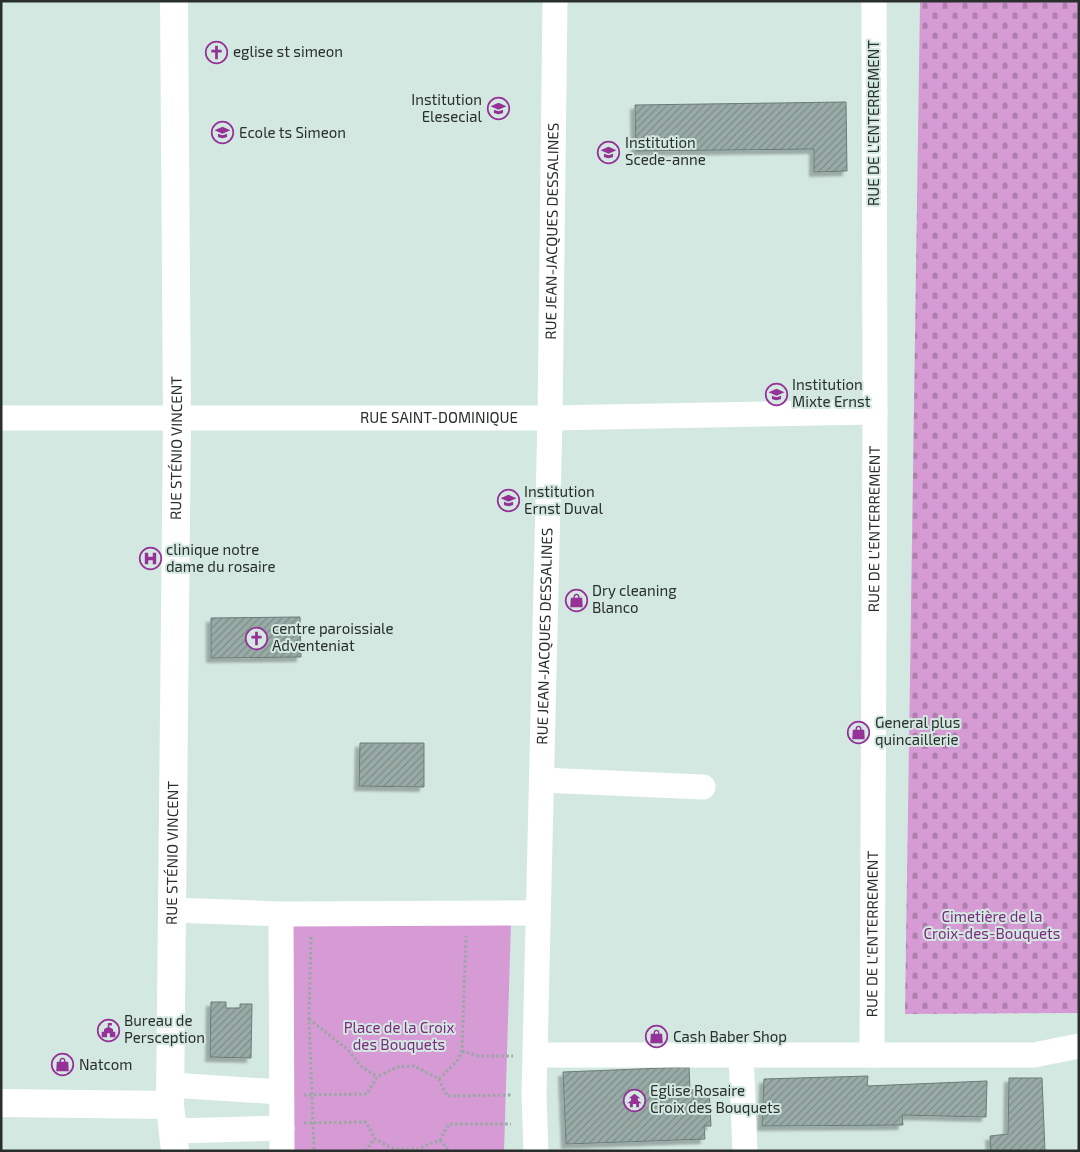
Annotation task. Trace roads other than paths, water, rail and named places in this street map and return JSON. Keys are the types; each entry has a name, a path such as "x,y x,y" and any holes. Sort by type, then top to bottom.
{"main road":[{"name":"RUE STÉNIO VINCENT","path":"174,1 177,419 171,910 171,1095 175,1141"},
{"path":"1,1103 171,1095"}],"street":[{"name":"RUE JEAN-JACQUES DESSALINES","path":"536,1151 534,1096 550,418 555,1"},
{"name":"RUE DE L'ENTERREMENT","path":"872,1055 876,412 874,1"},
{"name":"RUE SAINT-DOMINIQUE","path":"1,418 550,418 876,412"},
{"path":"542,780 702,787"},
{"path":"171,910 281,914 538,913"},
{"path":"175,1141 282,1139 281,914"},
{"path":"536,1055 1034,1055 1078,1048"},
{"path":"741,1055 746,1151"},
{"path":"171,1095 281,1092"}],"place":[{"name":"eglise st simeon","path":"217,52"},
{"name":"Institution Elesecial","path":"498,109"},
{"name":"Ecole ts Simeon","path":"223,133"},
{"name":"Institution Scede-anne","path":"609,152"},
{"name":"Institution Mixte Ernst","path":"776,394"},
{"name":"Institution Ernst Duval","path":"508,501"},
{"name":"clinique notre dame du rosaire","path":"150,559"},
{"name":"Dry cleaning Blanco","path":"576,600"},
{"name":"centre paroissiale Adventeniat","path":"256,638"},
{"name":"General plus quincaillerie","path":"859,732"},
{"name":"Bureau de Persception","path":"108,1030"},
{"name":"Cash Baber Shop","path":"657,1037"},
{"name":"Natcom","path":"63,1065"},
{"name":"Eglise Rosaire Croix des Bouquets","path":"634,1100"}],"park label":[{"name":"Cimetière de la Croix-des-Bouquets","path":"992,926"},
{"name":"Place de la Croix des Bouquets","path":"399,1036"}]}
